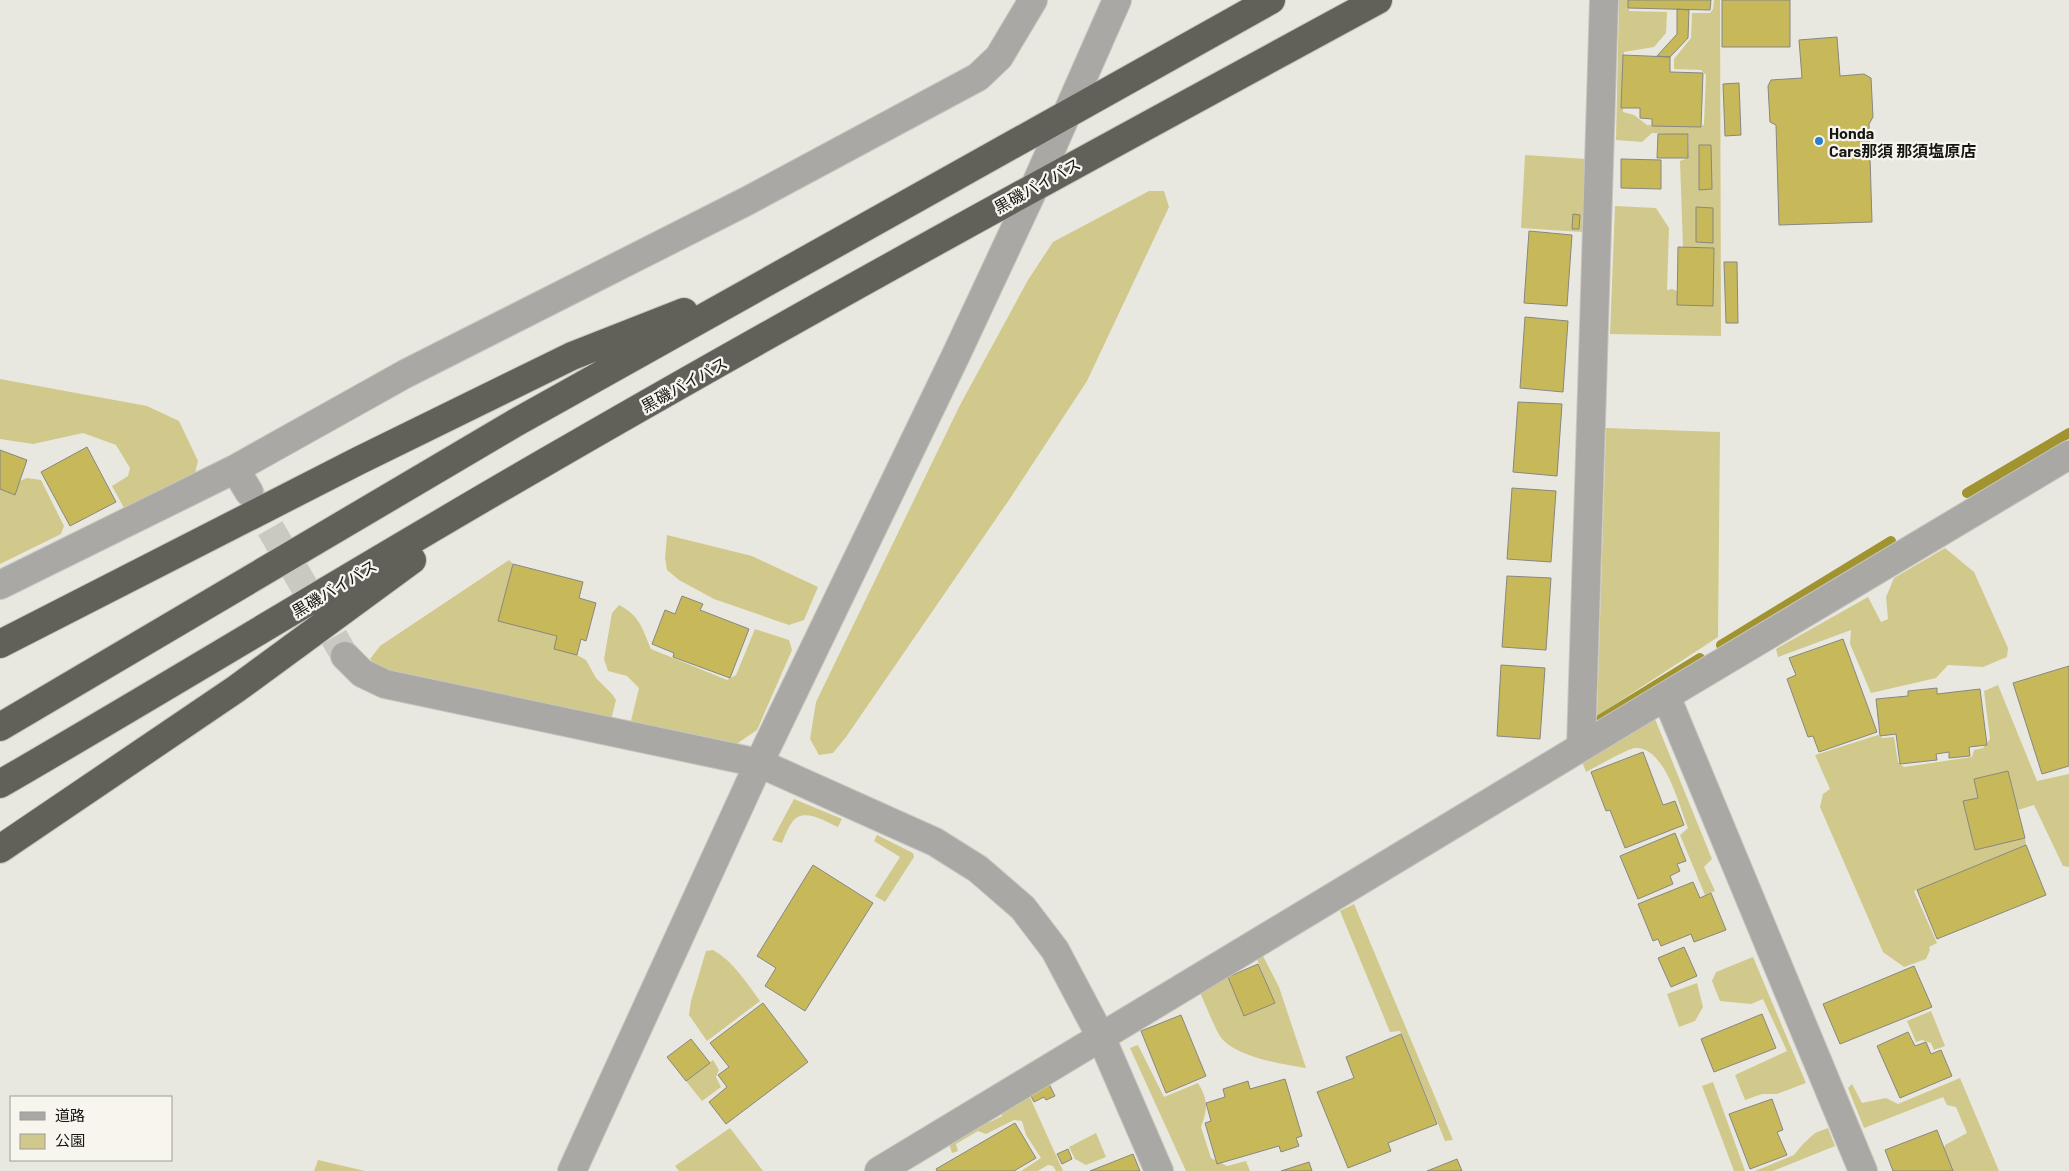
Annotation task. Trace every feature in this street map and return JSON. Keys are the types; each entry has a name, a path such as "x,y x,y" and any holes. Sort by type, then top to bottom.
{"highway":[{"path":"0,727 515,423 1272,0"},
{"name":"黒磯バイパス","path":"0,784 542,464 1035,186 1378,0"},
{"path":"0,644 358,461 572,356 785,271"},
{"path":"0,850 236,689 542,464"}],"street":[{"path":"0,586 235,469 405,374 747,201 978,77 999,57 1033,0"},
{"path":"572,1171 759,763 956,355 1035,186 1117,0"},
{"path":"1581,747 1604,0"},
{"path":"879,1171 2069,455"},
{"path":"235,469 249,492"},
{"path":"345,656 362,673 385,684 759,763 935,842 978,870 1023,908 1055,950 1101,1037 1159,1171"},
{"path":"1666,696 1863,1171"}],"green space":[{"path":"1619,0 1629,0 1629,11 1667,12 1666,33 1654,47 1624,52 1623,112 1634,115 1647,125 1701,127 1704,124 1706,75 1701,70 1674,69 1674,59 1691,38 1692,13 1710,13 1713,9 1714,0 1720,0 1721,336 1610,334 1615,206 1656,208 1669,228 1667,290 1672,289 1713,305 1714,248 1683,247 1680,161 1688,158 1689,135 1652,133 1642,142 1616,140"},
{"path":"1525,155 1586,159 1582,232 1521,228"},
{"path":"1149,191 1164,191 1169,207 1087,381 1011,497 846,737 833,753 819,755 810,739 816,702 960,405 1028,280 1053,242"},
{"path":"0,379 147,406 179,421 198,461 195,473 124,508 112,486 128,476 130,468 116,445 83,433 33,444 0,439"},
{"path":"1606,428 1720,432 1718,637 1597,716"},
{"path":"27,478 41,480 64,526 61,534 0,564 0,482 10,485"},
{"path":"667,535 752,556 818,587 804,620 789,625 714,599 679,580 667,570 665,558"},
{"path":"1945,548 1974,572 2008,648 2007,657 1983,667 1948,665 1936,678 1871,693 1850,644 1851,630 1778,657 1776,649 1868,597 1881,622 1888,619 1886,597 1894,578"},
{"path":"509,560 513,564 501,612 508,623 557,636 577,655 586,660 596,678 616,700 611,720 391,671 376,666 370,659 380,646"},
{"path":"619,605 636,618 651,649 727,680 736,675 755,629 789,640 792,650 757,730 732,747 630,725 639,688 627,676 608,671 604,659 612,613"},
{"path":"1998,685 2037,781 2069,774 2069,867 2063,866 2034,805 2018,810 2008,771 1974,779 1978,798 1963,801 1975,850 2025,838 2026,845 1914,891 1937,943 1929,947 1930,950 1926,959 1904,967 1883,952 1820,807 1823,794 1830,789 1815,755 1878,735 1882,738 1894,737 1898,762 1904,767 1972,757 1974,750 1983,748 1990,739 1984,691"},
{"path":"1655,719 1712,859 1704,867 1715,891 1705,895 1680,835 1688,828 1675,792 1663,767 1655,757 1646,750 1635,748 1586,772 1582,762"},
{"path":"794,799 842,819 838,827 821,819 803,815 793,821 782,843 772,840"},
{"path":"877,835 913,853 914,857 885,902 875,896 900,857 874,841"},
{"path":"1354,904 1453,1140 1445,1141 1400,1031 1390,1032 1340,911"},
{"path":"713,950 733,966 760,1001 707,1041 689,1015 691,1001 706,951"},
{"path":"1262,954 1279,987 1306,1068 1262,1059 1230,1046 1219,1035 1200,993 1228,977 1244,1015 1274,1003 1257,959"},
{"path":"1753,957 1806,1083 1777,1094 1762,1094 1745,1100 1735,1075 1787,1051 1763,999 1751,1004 1720,1001 1712,981 1716,972"},
{"path":"1697,983 1703,1007 1695,1021 1679,1027 1667,994"},
{"path":"1931,1011 1945,1046 1934,1050 1931,1043 1922,1040 1916,1042 1907,1021"},
{"path":"1138,1045 1164,1097 1198,1083 1204,1094 1206,1104 1201,1127 1211,1158 1227,1166 1246,1161 1250,1171 1186,1171 1130,1048"},
{"path":"713,1060 719,1070 716,1077 721,1087 702,1101 686,1081"},
{"path":"1960,1078 1999,1171 1939,1171 1945,1145 1967,1133 1956,1107 1947,1105 1943,1097 1864,1128 1848,1088 1852,1084 1862,1103 1886,1098 1898,1104"},
{"path":"1713,1082 1745,1171 1734,1171 1702,1086"},
{"path":"1028,1093 1063,1171 1056,1171 1053,1166 1048,1165 1038,1171 1021,1171 1041,1158 1026,1135 1022,1121 1014,1120 986,1134 978,1131 956,1144 958,1151 952,1153 948,1141 986,1118 990,1122 1002,1116 1001,1108"},
{"path":"730,1128 763,1171 679,1171 675,1166"},
{"path":"1828,1128 1835,1146 1773,1171 1755,1171 1794,1155 1815,1133"},
{"path":"1096,1133 1106,1157 1086,1165 1075,1159 1069,1147"},
{"path":"318,1160 365,1171 314,1171"}],"building":[{"path":"1628,0 1711,0 1710,10 1628,8"},
{"path":"1722,0 1790,0 1790,47 1722,47"},
{"path":"1677,9 1689,10 1688,38 1670,57 1657,56 1677,34"},
{"path":"1837,37 1840,76 1864,74 1871,78 1873,117 1869,124 1872,222 1779,225 1776,125 1770,122 1768,86 1771,80 1802,78 1799,40"},
{"path":"1623,55 1670,57 1670,72 1703,73 1701,127 1652,126 1652,119 1640,118 1640,108 1621,108"},
{"path":"1739,83 1741,135 1725,136 1723,84"},
{"path":"1658,134 1688,134 1688,158 1657,158"},
{"path":"1699,145 1711,145 1712,189 1699,190"},
{"path":"1621,159 1661,160 1661,189 1621,188"},
{"path":"1696,207 1713,208 1713,243 1696,242"},
{"path":"1573,214 1580,215 1579,229 1572,229"},
{"path":"1529,231 1572,235 1567,306 1524,303"},
{"path":"1678,247 1714,248 1713,306 1677,305"},
{"path":"1724,262 1737,262 1738,323 1726,323"},
{"path":"1525,317 1568,321 1563,392 1520,388"},
{"path":"1518,402 1562,404 1557,476 1513,472"},
{"path":"87,447 116,502 70,526 41,472"},
{"path":"0,450 27,460 15,495 0,489"},
{"path":"1512,488 1556,491 1551,562 1507,559"},
{"path":"513,564 583,582 579,598 596,603 586,641 581,639 577,655 554,649 557,636 498,621"},
{"path":"1507,576 1551,578 1546,650 1502,647"},
{"path":"682,596 703,604 700,610 749,629 730,678 673,657 674,653 652,644 665,610 675,614"},
{"path":"1843,639 1877,732 1819,752 1813,736 1808,737 1787,679 1796,675 1789,658"},
{"path":"1501,665 1545,668 1540,739 1497,736"},
{"path":"2069,666 2069,766 2042,774 2013,683"},
{"path":"1937,688 1937,694 1980,689 1987,745 1969,747 1970,756 1949,758 1949,752 1936,754 1937,760 1900,764 1896,734 1880,736 1876,699 1908,696 1908,691"},
{"path":"1643,752 1663,805 1675,801 1684,825 1625,848 1610,810 1606,811 1591,772"},
{"path":"2008,771 2025,838 1975,850 1963,801 1978,798 1974,779"},
{"path":"1675,833 1686,861 1677,864 1680,871 1670,876 1673,884 1638,899 1620,856"},
{"path":"2026,845 2046,895 1937,939 1917,890"},
{"path":"813,865 873,903 805,1011 765,986 776,968 757,956"},
{"path":"1693,882 1700,898 1711,893 1726,930 1694,942 1691,934 1661,946 1658,939 1653,941 1638,904"},
{"path":"1684,947 1697,976 1671,987 1658,958"},
{"path":"1258,964 1275,1003 1244,1016 1228,977"},
{"path":"1914,966 1932,1007 1840,1044 1823,1004"},
{"path":"763,1003 808,1062 726,1124 709,1102 727,1087 718,1075 729,1067 710,1043"},
{"path":"1762,1014 1776,1048 1714,1072 1701,1039"},
{"path":"1181,1015 1206,1076 1166,1093 1141,1031"},
{"path":"1908,1032 1915,1046 1926,1042 1931,1054 1941,1050 1952,1076 1900,1098 1877,1046"},
{"path":"1401,1034 1437,1124 1388,1143 1391,1151 1348,1168 1317,1092 1354,1078 1346,1057"},
{"path":"691,1039 710,1063 686,1081 667,1057"},
{"path":"1285,1079 1302,1136 1296,1138 1299,1146 1281,1152 1279,1146 1217,1164 1205,1123 1211,1121 1206,1103 1225,1097 1223,1089 1248,1081 1250,1089"},
{"path":"1048,1082 1055,1096 1046,1100 1044,1097 1034,1102 1029,1092"},
{"path":"1772,1099 1783,1130 1777,1132 1787,1155 1750,1169 1729,1114"},
{"path":"1015,1123 1036,1158 1014,1171 937,1171 936,1169"},
{"path":"1937,1130 1953,1171 1893,1171 1885,1150"},
{"path":"1068,1149 1072,1159 1062,1164 1057,1154"},
{"path":"1133,1154 1140,1171 1090,1171"},
{"path":"1457,1159 1462,1171 1427,1171"},
{"path":"1309,1162 1312,1171 1281,1171"}],"waterway":[{"path":"1967,493 2069,433"},
{"path":"1721,645 1891,541"},
{"path":"1601,719 1700,658"}],"tunnel":[{"path":"249,492 345,656"}],"place":[{"name":"Honda Cars那須 那須塩原店","path":"1819,141"}]}
